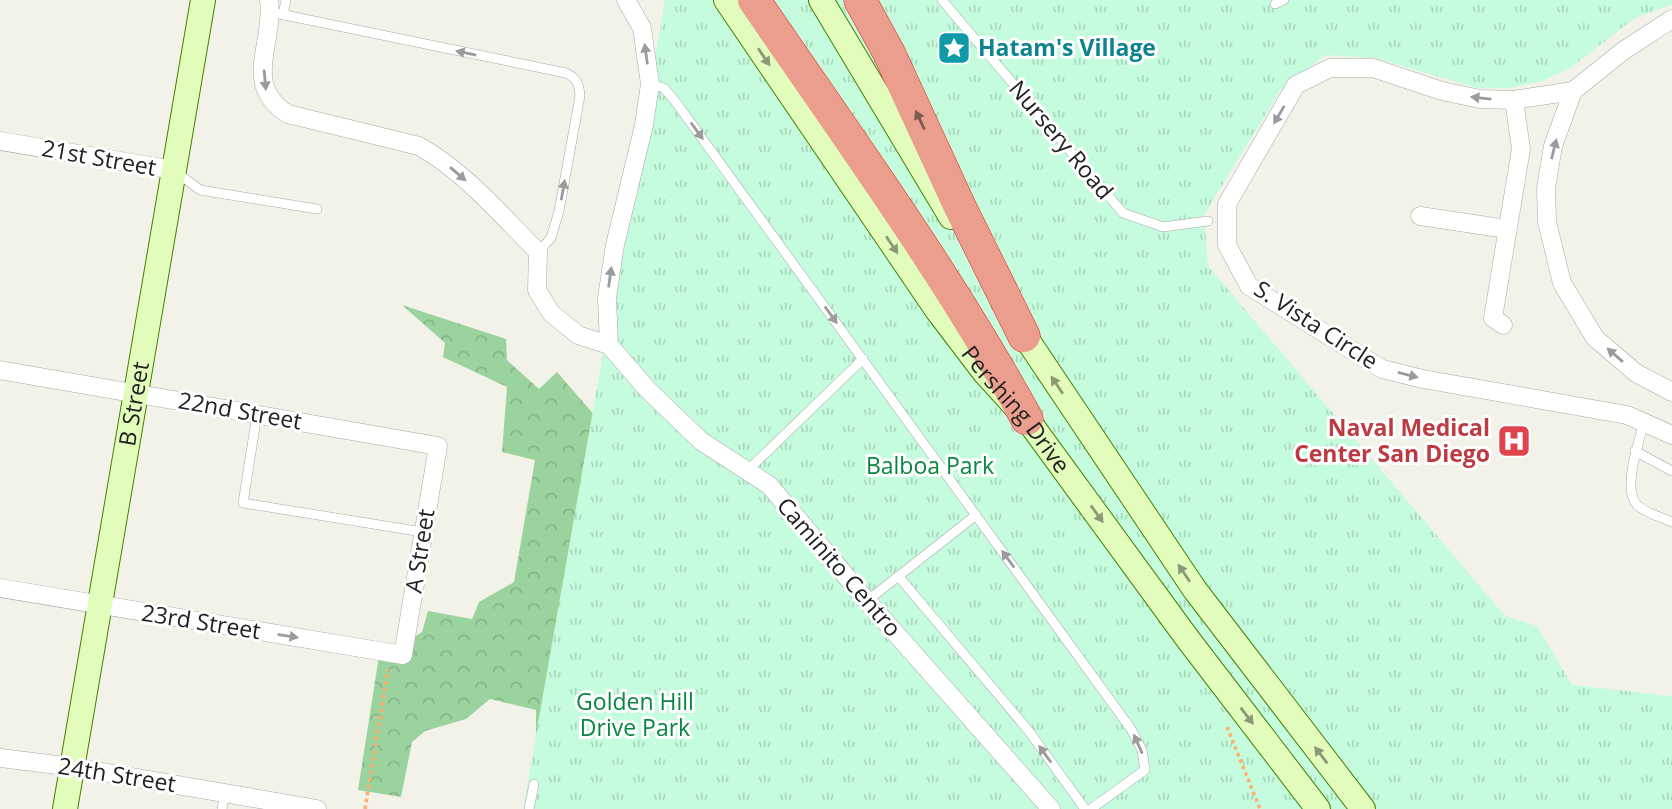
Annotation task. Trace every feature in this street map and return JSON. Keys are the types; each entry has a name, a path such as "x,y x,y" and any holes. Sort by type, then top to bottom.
{"highway":[{"path":"754,0 918,238 1027,419"},
{"path":"774,0 883,189"},
{"path":"860,0 889,54 1024,336"}],"main road":[{"name":"B Street","path":"65,809 203,0"},
{"name":"Pershing Drive","path":"726,0 937,310 985,373 1027,419 1187,638 1318,809"},
{"name":"Pershing Drive","path":"821,0 1024,336 1195,590 1363,809"}],"street":[{"path":"609,345 607,298 615,246 650,84 642,28 626,0"},
{"path":"274,9 263,68 264,88 277,107 288,114 418,146 437,156 460,174 538,252"},
{"path":"1672,19 1623,51 1573,92 1553,146 1546,188 1547,222 1562,282 1595,338 1636,373 1672,393"},
{"name":"S. Vista Circle","path":"1573,92 1514,100 1480,99 1442,91 1373,68 1330,68 1296,85 1233,192 1227,204 1227,245 1249,286 1382,369 1423,379 1627,415 1672,435"},
{"path":"1503,325 1493,318 1521,149 1514,100"},
{"name":"21st Street","path":"0,141 174,170"},
{"path":"1420,216 1507,229"},
{"name":"Caminito Centro","path":"538,252 537,290 551,313 578,335 609,345 647,389 701,441 769,485 867,601 1051,809"},
{"name":"22nd Street","path":"0,370 438,446"},
{"name":"A Street","path":"397,654 438,446"},
{"name":"23rd Street","path":"0,588 397,654"},
{"name":"24th Street","path":"0,758 73,767 224,801 317,809"}],"lane":[{"path":"274,9 286,0"},
{"name":"Nursery Road","path":"942,0 1123,213 1163,227 1208,221"},
{"path":"274,9 566,73 574,77 579,85 580,96 559,211 551,237 538,252"},
{"path":"650,84 663,88 675,101 1131,729 1142,751 1145,770 1091,809"},
{"name":"21st Street","path":"174,170 200,190 317,209"},
{"path":"747,471 863,359"},
{"path":"257,414 243,503 423,532"},
{"path":"1644,423 1635,451 1632,499 1638,507 1672,522"},
{"path":"1635,451 1672,471"},
{"path":"867,601 976,515"},
{"path":"899,577 1028,730 1085,809"},
{"path":"529,809 534,784"}],"path":[{"path":"365,809 397,654"},
{"path":"1246,772 1260,809"}],"green space":[{"name":"Balboa Park","path":"665,0 1672,0 1672,4 1635,18 1569,69 1542,81 1512,88 1477,88 1375,58 1325,55 1280,91 1204,215 1208,266 1505,616 1537,626 1572,685 1672,696 1672,809 523,809"},
{"path":"402,305 506,339 507,360 539,389 557,372 617,441 536,759 536,710 490,699 466,719 425,731 412,742 401,797 358,790 379,656 396,649 422,632 428,611 472,619 479,602 514,582 535,460 502,452 507,387 443,357 445,343"}],"place":[{"name":"Hatam's Village","path":"954,48"},
{"name":"Naval Medical Center San Diego","path":"1514,441"}],"park label":[{"name":"Golden Hill Drive Park","path":"635,715"}]}
